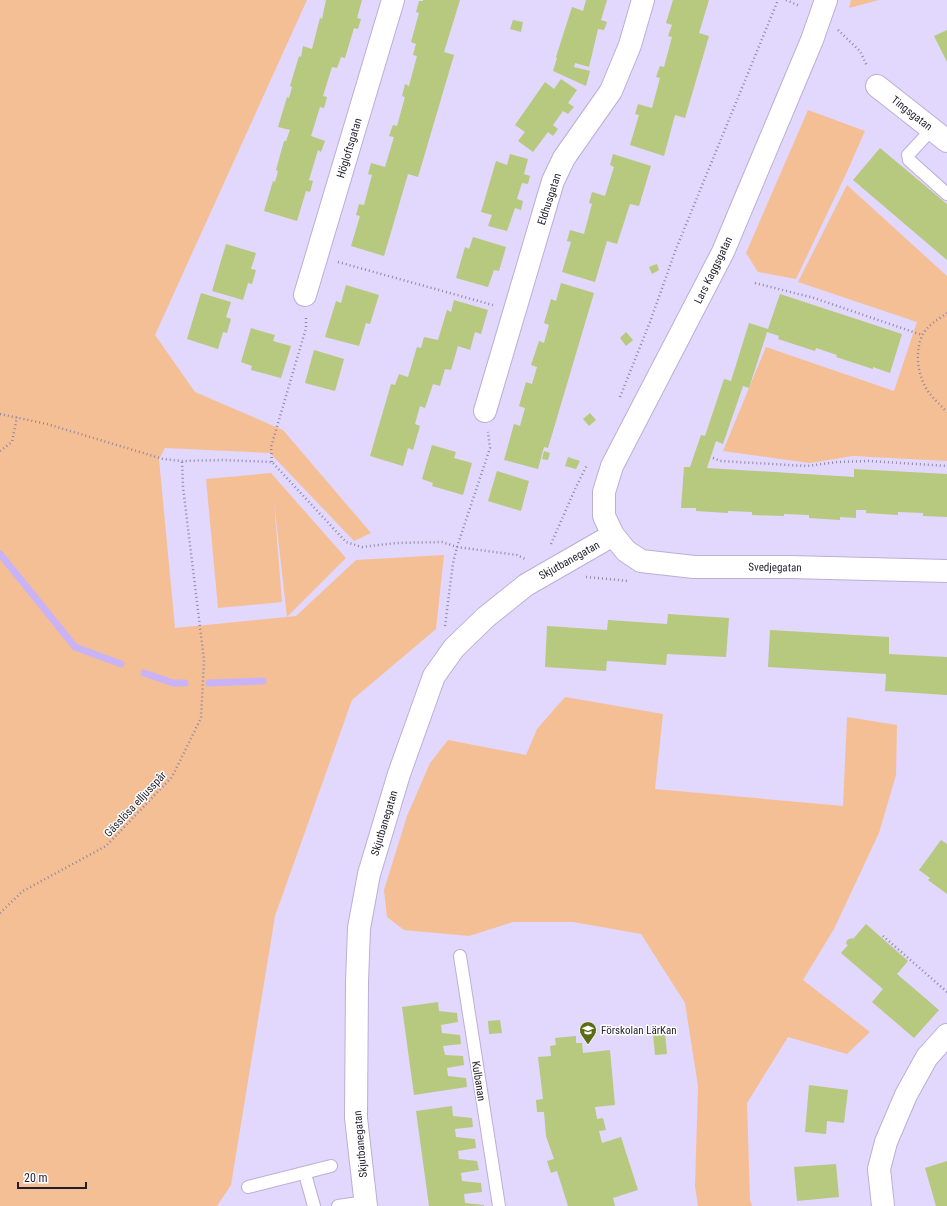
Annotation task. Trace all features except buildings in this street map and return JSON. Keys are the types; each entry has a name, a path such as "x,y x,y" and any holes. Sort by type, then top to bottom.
{"street":[{"name":"Högloftsgatan","path":"305,295 393,0"},
{"name":"Eldhusgatan","path":"485,411 553,181 564,158 611,91 630,45 643,0"},
{"name":"Lars Kaggsgatan","path":"613,535 604,516 604,492 612,466 723,252 812,40 826,0"},
{"name":"Tingsgatan","path":"877,86 939,135"},
{"name":"Skjutbanegatan","path":"366,1204 356,1118 356,982 359,928 369,874 399,774 434,676 454,648 486,617 526,585 613,535"},
{"name":"Svedjegatan","path":"613,535 626,551 641,561 694,566 947,571"},
{"path":"883,1206 879,1169 886,1142 906,1095 920,1070 927,1058 947,1035"}],"lane":[{"path":"939,135 908,155 909,160 947,194"},
{"name":"Kulbanan","path":"460,956 499,1206"},
{"path":"248,1187 331,1166"},
{"path":"304,1174 314,1206"},
{"path":"338,1206 366,1204"}],"path":[{"path":"619,400 650,322 676,249 778,0"},
{"path":"316,256 515,311"},
{"path":"754,283 814,298 922,335"},
{"path":"305,295 306,328 271,448 272,462 346,542 362,547 396,543 442,542 457,546 517,555 527,560"},
{"path":"947,313 930,326 922,335 917,357 920,374 930,393 947,412"},
{"path":"445,628 453,563 457,546 490,448 485,411"},
{"path":"0,414 47,424 163,458 182,461 223,460 272,462"},
{"path":"0,451 12,442 17,417"},
{"path":"714,458 720,461 807,466 837,462 868,461 947,466"},
{"name":"Gässlösa elljusspår","path":"0,913 23,891 106,846 172,777 201,718 204,660 183,487 182,461"},
{"path":"548,549 589,461"},
{"path":"551,545 557,548 577,578 592,577 630,581"},
{"path":"883,936 947,992"}],"shaded area":[{"path":"0,0 307,0 155,335 195,392 283,430 371,533 354,541 270,453 165,448 159,459 175,628 296,616 356,560 444,555 436,629 352,700 275,916 231,1185 217,1206 0,1206"},
{"path":"851,0 879,0 849,8"},
{"path":"808,110 865,131 796,279 758,272 746,253"},
{"path":"847,185 947,276 947,461 853,456 810,463 723,451 766,347 894,391 917,322 798,282"},
{"path":"271,473 346,558 287,617 274,502 282,602 218,608 206,479"},
{"path":"565,697 663,714 655,789 843,806 847,717 897,725 896,775 879,833 834,929 803,980 870,1032 847,1054 788,1037 747,1103 750,1200 752,1206 698,1206 695,1186 698,1086 685,1003 641,934 573,922 513,922 469,936 404,930 387,917 384,890 407,816 430,763 448,740 526,755 537,729"}],"waterway":[{"path":"0,554 75,647 121,664"},
{"path":"144,673 173,683 185,683"},
{"path":"209,683 263,681"}],"place":[{"name":"Förskolan LärKan","path":"588,1045"}]}
